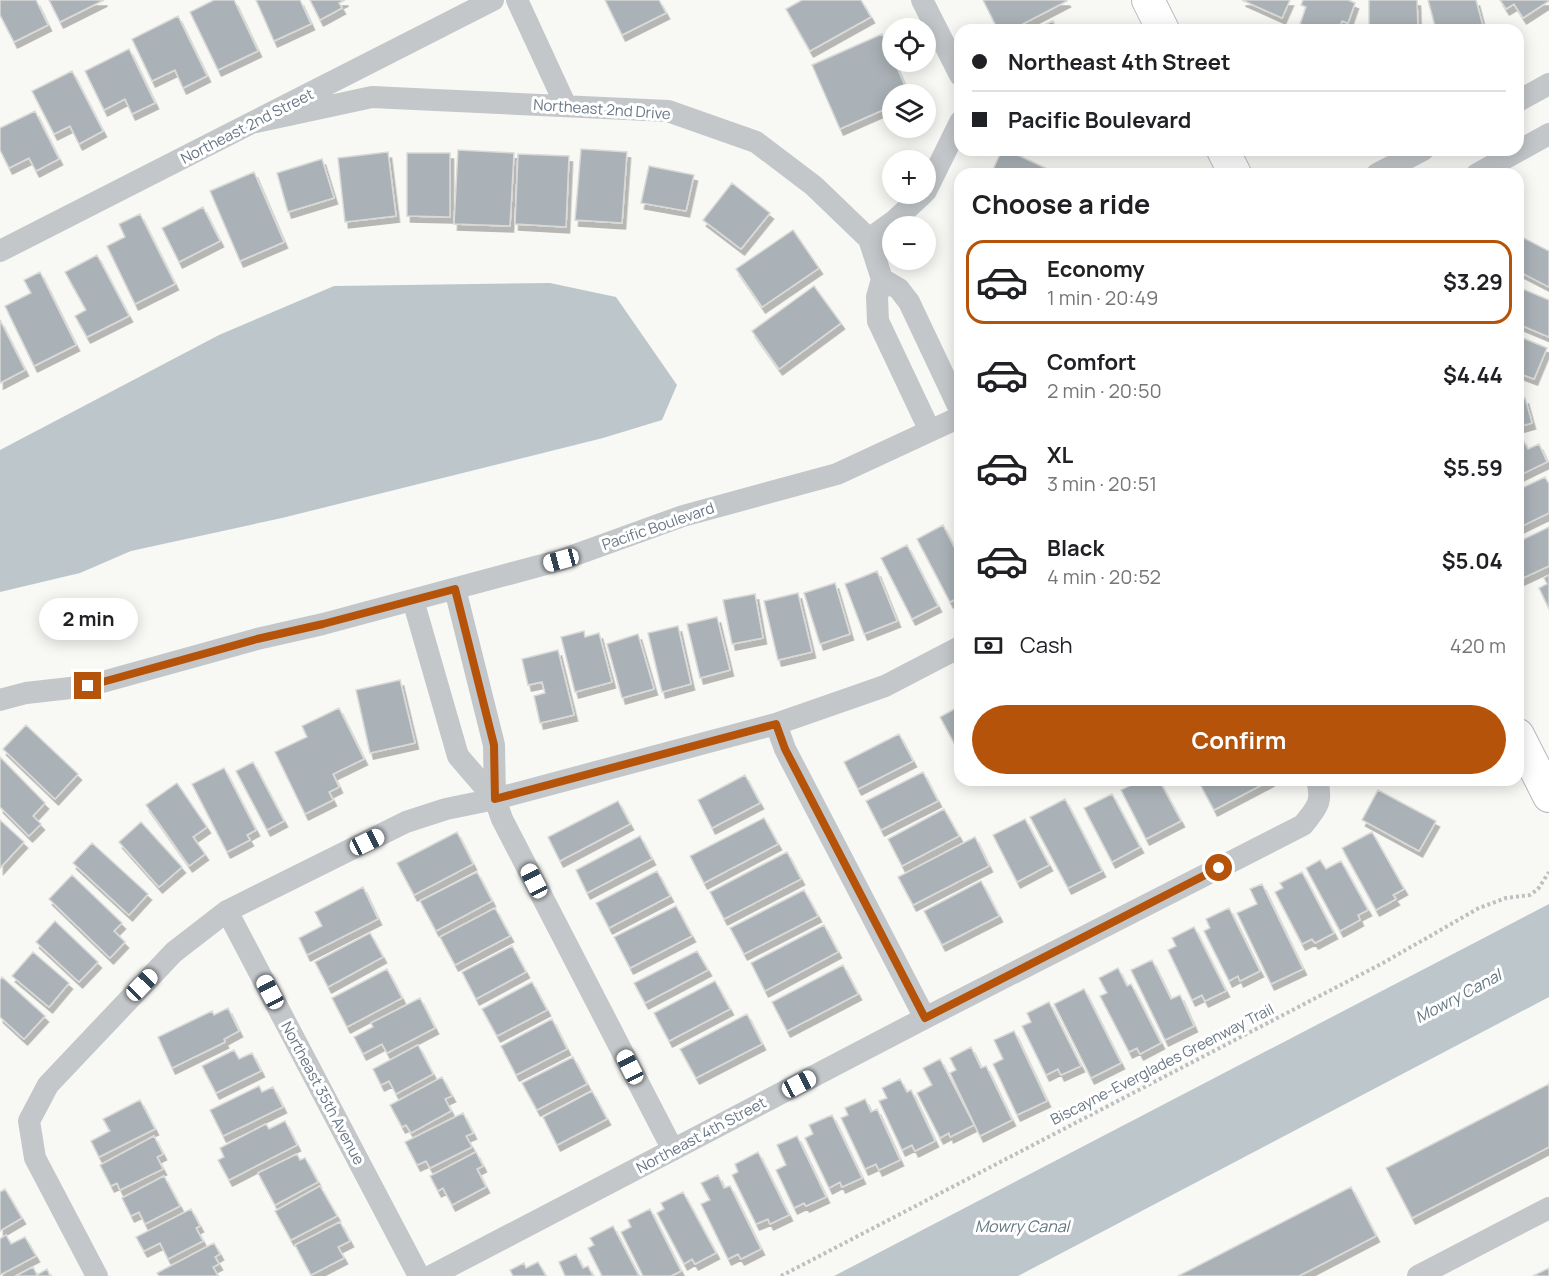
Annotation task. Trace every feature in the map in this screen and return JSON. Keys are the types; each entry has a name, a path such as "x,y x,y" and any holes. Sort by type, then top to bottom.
{"street":[{"name":"Northeast 2nd Street","path":"0,251 493,0"},
{"path":"517,0 566,106"},
{"path":"922,0 954,63"},
{"path":"1148,0 1160,24"},
{"path":"1524,98 1549,84"},
{"name":"Northeast 2nd Drive","path":"256,122 372,97 668,111 756,142 814,186 869,239 882,279 876,297 878,321 930,431"},
{"path":"936,169 954,134"},
{"path":"1524,148 1549,134"},
{"path":"1388,168 1412,156"},
{"path":"1488,168 1509,156"},
{"path":"869,239 894,221 912,204"},
{"path":"882,279 899,289 909,302 954,397"},
{"name":"Pacific Boulevard","path":"0,700 26,693 88,686 257,639 561,560 683,516 837,474 954,420"},
{"path":"455,589 494,745 495,799 502,819 673,1150"},
{"path":"413,600 458,756 495,799"},
{"path":"97,1276 35,1158 29,1121 48,1084 174,952 227,910 406,822 446,809 495,799 776,724 885,686 954,650"},
{"path":"776,724 785,749 925,1018"},
{"path":"1524,747 1549,796"},
{"name":"Northeast 4th Street","path":"431,1276 925,1018 1303,825 1317,807 1321,795 1319,786"},
{"name":"Northeast 35th Avenue","path":"227,910 419,1276"},
{"path":"1418,1276 1549,1208"}],"path":[{"name":"Biscayne-Everglades Greenway Trail","path":"781,1276 1372,969 1479,908 1506,898 1530,894 1538,889 1549,872"}],"water":[{"path":"550,283 616,297 677,385 662,420 603,438 282,518 131,551 80,573 0,592 0,450 219,335 334,286"},
{"name":"Mowry Canal","path":"1549,904 1549,997 1018,1276 834,1276"}],"building":[{"path":"0,0 36,0 48,25 14,42 0,15"},
{"path":"49,0 104,0 60,22"},
{"path":"214,0 234,0 258,51 218,70 190,12"},
{"path":"256,0 300,0 311,24 274,41"},
{"path":"310,0 345,0 339,3 342,8 320,20"},
{"path":"605,0 659,0 666,13 622,35"},
{"path":"802,0 861,0 871,17 810,51 786,9"},
{"path":"983,0 1067,1 1023,24 995,24"},
{"path":"1242,0 1290,0 1282,18"},
{"path":"1303,0 1348,0 1355,3 1348,23 1342,21 1341,24 1300,24 1306,7 1301,5"},
{"path":"1369,0 1417,0 1418,24 1369,24"},
{"path":"1428,0 1476,0 1482,24 1434,24"},
{"path":"1500,0 1549,1 1523,18 1514,4 1506,9"},
{"path":"178,16 207,76 183,88 175,70 152,81 132,39"},
{"path":"882,34 882,72 899,72 904,84 882,84 882,110 840,129 812,65"},
{"path":"129,49 155,103 132,114 125,99 104,110 85,71"},
{"path":"72,71 103,131 79,144 70,126 54,134 32,91"},
{"path":"35,111 59,159 36,171 29,158 9,168 0,150 0,128"},
{"path":"581,149 627,152 622,223 575,220"},
{"path":"458,150 514,153 510,226 454,224"},
{"path":"388,152 396,216 345,222 338,158"},
{"path":"407,153 450,153 450,217 407,216"},
{"path":"518,154 569,156 566,227 515,224"},
{"path":"999,156 1020,156 1045,168 994,168"},
{"path":"322,159 334,198 288,212 277,173"},
{"path":"649,166 694,175 686,211 641,203"},
{"path":"254,172 284,242 240,261 210,191"},
{"path":"732,183 770,213 741,249 703,220"},
{"path":"203,207 220,241 179,262 162,228"},
{"path":"140,214 175,284 135,304 107,246 125,237 119,224"},
{"path":"793,230 819,268 762,307 736,269"},
{"path":"1524,238 1549,251 1549,287 1524,274"},
{"path":"97,255 129,316 87,337 75,316 86,310 65,272"},
{"path":"40,272 76,345 34,366 5,306 31,293 24,280"},
{"path":"814,286 841,323 779,369 752,331"},
{"path":"1524,290 1549,300 1549,337 1524,327"},
{"path":"0,320 25,370 0,383"},
{"path":"1524,338 1547,348 1534,379 1524,375"},
{"path":"1524,398 1532,423 1524,425"},
{"path":"1524,442 1528,449 1539,444 1547,462 1524,473"},
{"path":"1545,477 1549,484 1549,513 1524,525 1524,487"},
{"path":"943,525 954,547 954,600 950,602 917,539"},
{"path":"1549,527 1549,566 1524,578 1524,539"},
{"path":"907,545 938,606 912,619 881,558"},
{"path":"877,571 897,621 864,634 845,584"},
{"path":"1549,575 1549,609 1539,588 1547,584 1544,578"},
{"path":"835,583 850,634 820,644 804,593"},
{"path":"798,593 812,652 778,660 764,601"},
{"path":"755,594 763,638 732,644 723,600"},
{"path":"717,617 730,670 700,678 687,624"},
{"path":"678,626 691,684 662,692 648,633"},
{"path":"584,631 585,637 599,633 612,682 575,692 561,637"},
{"path":"638,634 654,689 622,698 607,644"},
{"path":"558,650 574,715 540,723 534,696 545,693 542,682 528,685 522,659"},
{"path":"400,680 415,743 370,753 356,690"},
{"path":"339,708 364,759 333,774 339,787 329,792 333,800 305,814 275,752 307,737 302,726"},
{"path":"954,709 954,743 940,717"},
{"path":"26,725 78,774 55,799 3,749"},
{"path":"899,734 913,761 858,789 844,762"},
{"path":"0,757 45,803 33,816 41,824 29,836 0,807"},
{"path":"253,762 284,821 267,830 236,771"},
{"path":"224,768 256,830 247,835 250,840 227,852 192,784"},
{"path":"923,772 938,801 881,830 866,801"},
{"path":"745,775 760,803 712,828 698,800"},
{"path":"177,783 207,827 193,837 205,854 189,866 146,805"},
{"path":"1129,786 1162,786 1181,821 1146,839 1121,790"},
{"path":"1201,786 1260,786 1214,810"},
{"path":"1378,790 1436,821 1419,851 1362,820"},
{"path":"1112,794 1140,847 1112,862 1084,808"},
{"path":"1065,799 1102,871 1068,888 1030,817"},
{"path":"618,801 630,824 560,861 548,837"},
{"path":"944,809 959,836 902,866 888,839"},
{"path":"764,818 778,844 704,883 690,856"},
{"path":"1025,819 1049,865 1017,882 993,835"},
{"path":"0,820 24,842 0,868"},
{"path":"141,822 182,867 159,887 119,842"},
{"path":"457,832 473,864 414,895 397,863"},
{"path":"1372,832 1404,889 1393,895 1396,899 1376,910 1342,848"},
{"path":"640,836 652,859 587,893 576,870"},
{"path":"975,837 989,866 913,905 898,877"},
{"path":"92,843 148,894 129,915 73,863"},
{"path":"787,852 801,879 724,919 710,892"},
{"path":"1320,860 1326,869 1341,861 1368,910 1358,915 1360,920 1340,931 1306,868"},
{"path":"657,871 670,896 609,928 596,903"},
{"path":"477,872 492,901 436,931 420,901"},
{"path":"1302,872 1334,933 1315,943 1312,939 1302,944 1275,892 1283,888 1280,883"},
{"path":"72,875 122,923 114,931 125,942 110,958 49,899"},
{"path":"981,881 999,916 942,945 924,911"},
{"path":"1262,884 1303,969 1271,984 1237,913 1257,904 1250,889"},
{"path":"363,887 378,919 307,955 299,938 322,926 315,912"},
{"path":"804,890 818,916 744,954 730,928"},
{"path":"676,906 692,936 630,968 614,937"},
{"path":"495,908 510,936 455,965 440,937"},
{"path":"1229,908 1260,971 1240,981 1238,976 1229,981 1204,931 1210,928 1206,919"},
{"path":"55,921 98,962 79,982 36,942"},
{"path":"824,925 838,952 765,991 751,963"},
{"path":"1194,927 1226,991 1205,1001 1202,995 1192,1000 1168,950 1176,946 1172,938"},
{"path":"370,933 383,957 328,987 315,962"},
{"path":"512,946 526,972 476,999 462,972"},
{"path":"697,951 708,970 645,1003 634,983"},
{"path":"33,952 69,983 49,1007 12,976"},
{"path":"1152,960 1171,999 1180,995 1194,1026 1165,1040 1131,970"},
{"path":"843,965 858,994 787,1031 772,1002"},
{"path":"1118,968 1127,986 1131,984 1161,1043 1140,1054 1137,1048 1129,1052 1100,996 1107,993 1099,978"},
{"path":"387,969 402,998 347,1027 332,998"},
{"path":"2,977 45,1016 24,1039 0,1017 0,980"},
{"path":"715,981 730,1009 669,1041 654,1013"},
{"path":"532,982 547,1010 497,1036 482,1009"},
{"path":"1084,989 1121,1063 1091,1078 1054,1004"},
{"path":"420,998 435,1028 387,1053 382,1044 363,1054 354,1037 373,1027 371,1023"},
{"path":"1049,1002 1081,1066 1061,1075 1058,1069 1046,1075 1022,1026 1031,1022 1027,1013"},
{"path":"228,1008 239,1031 224,1039 225,1042 172,1068 158,1037 212,1011 214,1015"},
{"path":"747,1014 762,1044 696,1078 680,1049"},
{"path":"552,1019 567,1049 516,1075 501,1046"},
{"path":"1014,1031 1047,1101 1017,1115 993,1064 1003,1059 994,1040"},
{"path":"418,1045 433,1074 396,1094 389,1081 381,1085 373,1069"},
{"path":"971,1047 981,1068 986,1066 1012,1120 980,1136 950,1073 956,1070 950,1058"},
{"path":"234,1050 239,1059 252,1053 261,1071 216,1093 202,1066"},
{"path":"573,1057 587,1084 537,1110 522,1083"},
{"path":"940,1059 974,1125 950,1137 949,1133 940,1138 917,1093 932,1085 923,1068"},
{"path":"442,1077 452,1096 445,1099 451,1111 411,1133 406,1125 402,1127 390,1105"},
{"path":"900,1079 907,1092 911,1090 935,1141 915,1151 912,1145 902,1150 879,1101 887,1098 882,1088"},
{"path":"1549,1084 1549,1147 1412,1218 1386,1168"},
{"path":"259,1086 262,1092 273,1087 283,1107 223,1136 210,1110"},
{"path":"592,1091 607,1119 557,1145 543,1117"},
{"path":"865,1099 871,1112 877,1109 900,1160 879,1170 876,1164 865,1169 841,1118 848,1115 845,1108"},
{"path":"140,1100 155,1129 99,1157 91,1141 110,1131 103,1119"},
{"path":"463,1113 473,1133 466,1136 472,1147 430,1168 426,1161 417,1165 405,1142"},
{"path":"832,1115 862,1178 842,1187 840,1182 829,1188 805,1138 813,1134 809,1125"},
{"path":"285,1121 297,1145 229,1180 218,1160 224,1157 220,1148 266,1124 269,1129"},
{"path":"154,1136 163,1154 157,1157 163,1169 120,1190 117,1183 111,1186 100,1165"},
{"path":"797,1136 826,1197 806,1206 804,1203 794,1208 776,1170 786,1165 777,1145"},
{"path":"476,1152 483,1166 477,1169 486,1187 452,1205 443,1188 438,1191 430,1176"},
{"path":"758,1152 789,1215 770,1224 768,1219 756,1224 732,1175 738,1172 735,1164"},
{"path":"297,1154 300,1160 305,1158 318,1182 275,1205 258,1173"},
{"path":"718,1175 724,1188 730,1186 761,1249 741,1259 738,1254 728,1259 701,1204 710,1200 701,1183"},
{"path":"164,1176 180,1206 145,1224 139,1212 131,1216 122,1198"},
{"path":"320,1186 337,1216 291,1240 275,1211"},
{"path":"1351,1187 1376,1236 1299,1276 1178,1276"},
{"path":"5,1189 22,1218 0,1231 0,1192"},
{"path":"683,1192 716,1253 695,1264 692,1259 684,1264 657,1213 664,1209 661,1203"},
{"path":"191,1209 200,1226 196,1228 203,1241 168,1259 160,1243 144,1251 136,1237"},
{"path":"650,1209 681,1271 671,1276 643,1276 621,1232 631,1227 628,1220"},
{"path":"340,1222 350,1241 338,1247 344,1258 311,1275 295,1245"},
{"path":"613,1226 639,1276 602,1276 588,1248 594,1245 590,1238"},
{"path":"6,1235 11,1244 25,1237 36,1256 0,1275 0,1239"},
{"path":"214,1243 220,1254 215,1257 219,1264 213,1267 218,1276 159,1276 157,1273"},
{"path":"576,1254 583,1268 588,1266 593,1276 565,1276 559,1262"},
{"path":"538,1262 546,1276 513,1276 510,1270 524,1263 526,1268"},
{"path":"33,1267 37,1275 47,1269 50,1276 16,1276"},
{"path":"1549,1268 1549,1276 1533,1276"}],"route":[{"path":"88,686 257,639 455,589 494,745 495,799 776,724 785,749 925,1018 1219,868"}]}
